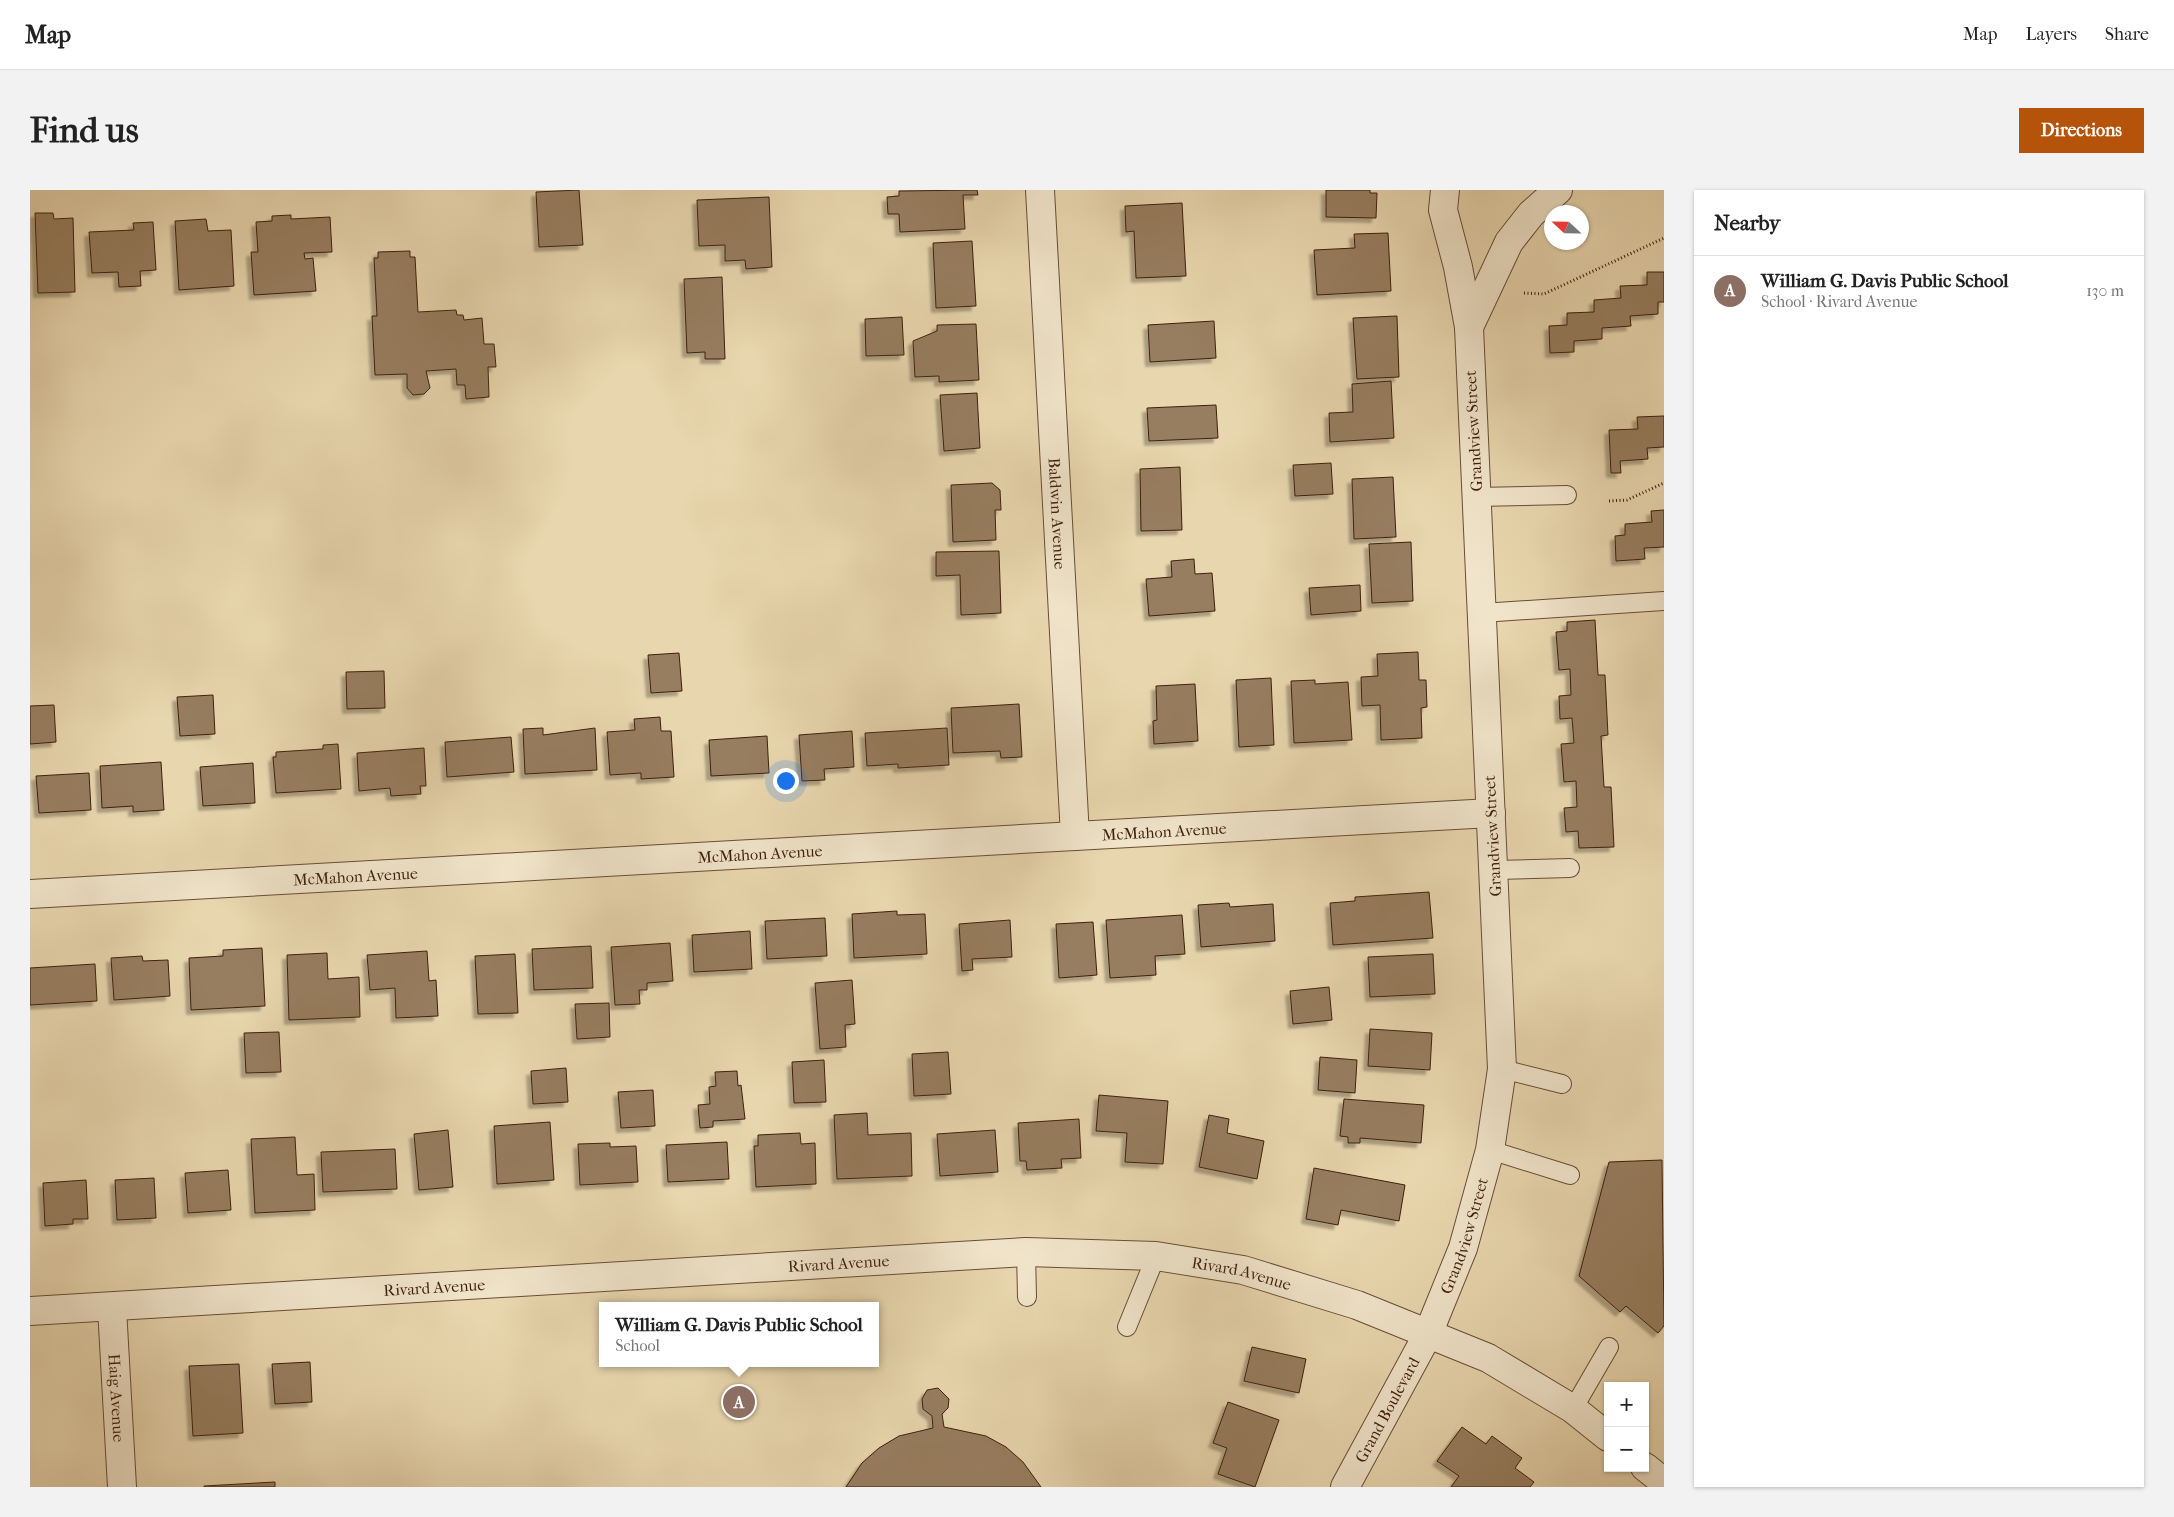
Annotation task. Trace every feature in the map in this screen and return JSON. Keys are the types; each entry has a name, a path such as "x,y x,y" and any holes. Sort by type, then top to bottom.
{"street":[{"name":"Baldwin Avenue","path":"1040,190 1075,836"},
{"name":"Grandview Street","path":"1428,1334 1463,1248 1490,1150 1502,1069 1468,327 1458,267 1443,210 1445,190"},
{"name":"Grandview Street","path":"1468,327 1508,242 1531,214 1558,190"},
{"name":"McMahon Avenue","path":"30,894 1491,813"},
{"name":"Rivard Avenue","path":"30,1311 112,1308 1026,1252 1156,1256 1243,1270 1357,1305 1488,1358 1573,1409 1604,1434"},
{"name":"Haig Avenue","path":"112,1308 122,1487"},
{"name":"Grand Boulevard","path":"1345,1487 1428,1334"}],"lane":[{"path":"1476,497 1567,495"},
{"path":"1482,613 1664,601"},
{"path":"1494,870 1570,868"},
{"path":"1502,1069 1562,1084"},
{"path":"1490,1150 1570,1175"},
{"path":"1026,1252 1027,1297"},
{"path":"1127,1327 1156,1256"},
{"path":"1573,1409 1609,1346"}],"path":[{"path":"1524,293 1544,294 1664,238"},
{"path":"1609,501 1627,500 1664,483"}],"building":[{"path":"579,190 583,245 539,247 536,192"},
{"path":"977,190 978,195 963,195 965,229 900,232 899,214 888,214 887,197 899,196 899,191"},
{"path":"1326,190 1370,190 1370,193 1377,193 1376,218 1326,217"},
{"path":"769,197 772,267 746,269 745,260 725,261 725,245 699,246 697,200"},
{"path":"1182,203 1186,276 1136,278 1134,231 1126,232 1125,206"},
{"path":"35,213 53,213 54,219 73,218 75,292 38,293"},
{"path":"291,215 291,219 330,217 332,252 304,253 305,259 313,258 316,291 254,295 251,252 258,252 256,222 272,221 272,216"},
{"path":"206,219 208,231 231,230 234,286 179,290 175,221"},
{"path":"153,222 156,270 140,271 141,286 119,287 118,272 92,273 89,232 134,230 133,223"},
{"path":"1388,233 1391,291 1317,295 1314,250 1355,248 1354,234"},
{"path":"972,241 976,306 936,308 933,243"},
{"path":"410,251 410,257 415,257 418,312 456,310 457,315 463,315 464,320 482,318 484,344 494,344 496,367 488,367 489,397 466,399 465,385 457,385 456,369 426,371 430,388 424,394 413,395 407,388 407,374 375,375 372,316 377,316 374,258 378,258 378,252"},
{"path":"1647,272 1664,272 1664,302 1658,302 1658,314 1630,316 1631,326 1602,328 1602,339 1574,341 1574,352 1550,353 1549,326 1567,325 1567,313 1594,312 1594,300 1621,298 1620,286 1647,285"},
{"path":"722,277 725,359 705,359 705,352 687,353 684,279"},
{"path":"1397,316 1399,377 1357,379 1353,318"},
{"path":"902,317 904,355 866,356 865,319"},
{"path":"1214,321 1216,358 1150,362 1148,325"},
{"path":"976,324 979,380 939,382 939,376 915,377 913,341 937,331 937,325"},
{"path":"1391,381 1394,438 1330,442 1329,413 1353,412 1352,384"},
{"path":"977,393 980,448 944,451 940,395"},
{"path":"1216,405 1218,438 1149,441 1147,408"},
{"path":"1664,416 1664,447 1647,448 1648,459 1620,461 1621,473 1611,473 1609,430 1638,429 1637,417"},
{"path":"1331,463 1333,494 1295,496 1293,465"},
{"path":"1180,467 1182,530 1141,531 1140,469"},
{"path":"1393,477 1396,537 1354,539 1352,479"},
{"path":"992,483 1000,490 1001,510 995,510 996,540 953,542 951,485"},
{"path":"1664,510 1664,547 1644,548 1645,559 1616,561 1615,536 1625,535 1625,524 1652,522 1651,511"},
{"path":"1411,542 1413,601 1372,603 1369,544"},
{"path":"999,551 1001,613 961,615 960,575 936,576 936,552"},
{"path":"1194,559 1195,574 1212,573 1215,611 1149,616 1146,579 1172,577 1171,561"},
{"path":"1360,585 1361,611 1311,615 1309,588"},
{"path":"1595,620 1598,675 1605,675 1608,735 1601,736 1604,787 1611,787 1614,847 1579,848 1578,831 1566,832 1564,808 1577,807 1576,781 1564,782 1561,744 1574,743 1572,718 1560,719 1559,696 1571,695 1570,669 1559,670 1556,632 1567,631 1567,622"},
{"path":"1418,652 1419,680 1426,680 1427,707 1421,708 1422,738 1381,740 1380,705 1362,706 1361,677 1378,676 1377,654"},
{"path":"679,653 682,691 651,693 648,655"},
{"path":"384,671 385,708 347,709 346,672"},
{"path":"1271,678 1274,745 1239,747 1236,680"},
{"path":"1315,680 1315,684 1348,682 1352,740 1294,743 1291,681"},
{"path":"1195,684 1198,741 1154,744 1153,721 1157,720 1156,686"},
{"path":"213,695 215,734 180,736 177,697"},
{"path":"1019,704 1022,757 1001,758 1000,751 953,753 951,708"},
{"path":"54,705 56,742 30,744 30,706"},
{"path":"660,717 661,731 671,731 674,777 641,779 641,773 610,775 607,732 635,730 634,719"},
{"path":"543,728 543,735 595,728 597,770 525,774 523,729"},
{"path":"947,728 949,765 898,768 898,764 867,766 865,733"},
{"path":"852,731 854,767 824,769 825,780 802,781 799,735"},
{"path":"767,736 769,773 711,776 709,740"},
{"path":"511,737 514,772 447,777 445,742"},
{"path":"338,744 341,789 276,793 273,757 276,757 276,752 323,749 323,745"},
{"path":"424,748 426,786 420,786 421,794 391,796 390,788 359,791 357,753"},
{"path":"161,762 164,810 133,812 133,806 102,808 100,766"},
{"path":"253,763 255,803 203,806 200,767"},
{"path":"89,773 91,810 39,813 36,776"},
{"path":"1429,892 1433,938 1333,945 1330,903 1355,901 1355,897"},
{"path":"1229,903 1230,907 1273,904 1275,941 1201,947 1198,905"},
{"path":"897,911 897,915 925,914 927,954 854,958 852,914"},
{"path":"1182,915 1185,954 1155,956 1156,975 1110,978 1106,920"},
{"path":"825,918 827,956 767,959 765,921"},
{"path":"1010,920 1012,957 972,959 973,970 962,971 959,924"},
{"path":"1093,922 1097,975 1059,978 1056,924"},
{"path":"750,931 752,969 694,972 692,935"},
{"path":"670,943 673,981 647,983 647,990 639,990 640,1004 615,1005 611,947"},
{"path":"591,946 593,988 534,990 532,949"},
{"path":"262,948 265,1006 191,1010 189,958 223,956 223,950"},
{"path":"427,951 429,981 436,980 438,1016 396,1018 395,988 370,990 367,955"},
{"path":"327,953 328,979 359,977 360,1017 289,1020 287,955"},
{"path":"515,954 518,1013 478,1014 475,956"},
{"path":"1433,954 1435,994 1370,997 1368,957"},
{"path":"142,956 143,961 168,960 170,996 114,1000 111,958"},
{"path":"95,964 97,1001 30,1005 30,968"},
{"path":"852,980 855,1024 845,1025 846,1047 820,1049 815,983"},
{"path":"1329,987 1332,1020 1293,1024 1290,991"},
{"path":"609,1003 610,1037 577,1039 575,1004"},
{"path":"1370,1029 1432,1033 1430,1070 1368,1066"},
{"path":"279,1032 281,1072 246,1073 244,1033"},
{"path":"948,1052 951,1094 914,1096 912,1054"},
{"path":"1320,1057 1357,1060 1355,1093 1318,1090"},
{"path":"824,1060 826,1102 794,1103 792,1062"},
{"path":"566,1068 568,1102 533,1104 531,1071"},
{"path":"737,1071 738,1086 741,1085 745,1119 713,1121 713,1127 700,1128 698,1105 710,1104 709,1087 716,1086 715,1072"},
{"path":"653,1090 655,1126 621,1128 618,1092"},
{"path":"1099,1095 1168,1101 1163,1164 1125,1162 1127,1133 1096,1131"},
{"path":"1344,1099 1424,1105 1421,1143 1360,1138 1360,1143 1348,1143 1348,1137 1340,1136"},
{"path":"867,1113 868,1135 911,1133 912,1176 837,1179 834,1115"},
{"path":"1209,1115 1229,1119 1227,1133 1264,1141 1257,1179 1199,1167"},
{"path":"1079,1119 1081,1158 1061,1159 1062,1168 1027,1170 1026,1161 1020,1161 1018,1123"},
{"path":"550,1122 554,1180 497,1184 494,1126"},
{"path":"448,1130 453,1187 419,1190 414,1134"},
{"path":"995,1130 998,1172 940,1176 937,1134"},
{"path":"800,1133 801,1144 815,1143 816,1184 756,1187 754,1146 758,1146 758,1135"},
{"path":"295,1137 297,1175 314,1174 315,1210 255,1213 251,1139"},
{"path":"727,1142 729,1179 668,1182 666,1145"},
{"path":"610,1143 610,1147 636,1146 638,1182 580,1185 578,1144"},
{"path":"395,1149 397,1189 323,1192 321,1152"},
{"path":"1662,1160 1664,1326 1658,1333 1626,1306 1620,1312 1579,1276 1609,1162"},
{"path":"1314,1168 1405,1185 1399,1221 1341,1210 1338,1225 1306,1219"},
{"path":"228,1170 231,1210 188,1213 185,1173"},
{"path":"154,1178 156,1218 117,1220 115,1180"},
{"path":"86,1180 88,1219 73,1219 73,1224 45,1226 43,1183"},
{"path":"1252,1347 1306,1359 1299,1393 1244,1381"},
{"path":"310,1362 312,1402 275,1404 272,1364"},
{"path":"239,1364 243,1433 193,1436 189,1366"},
{"path":"938,1388 949,1399 948,1408 942,1414 944,1427 986,1436 1006,1447 1023,1462 1041,1487 846,1487 862,1463 879,1448 899,1436 933,1428 932,1416 923,1409 922,1399 927,1390"},
{"path":"1228,1402 1279,1420 1255,1487 1218,1474 1227,1448 1213,1443"},
{"path":"1462,1427 1486,1444 1492,1436 1522,1458 1515,1468 1534,1482 1530,1487 1451,1487 1459,1476 1437,1461"},
{"path":"275,1482 275,1487 204,1487 204,1486"}],"place":[{"name":"William G. Davis Public School","path":"739,1402"}]}
